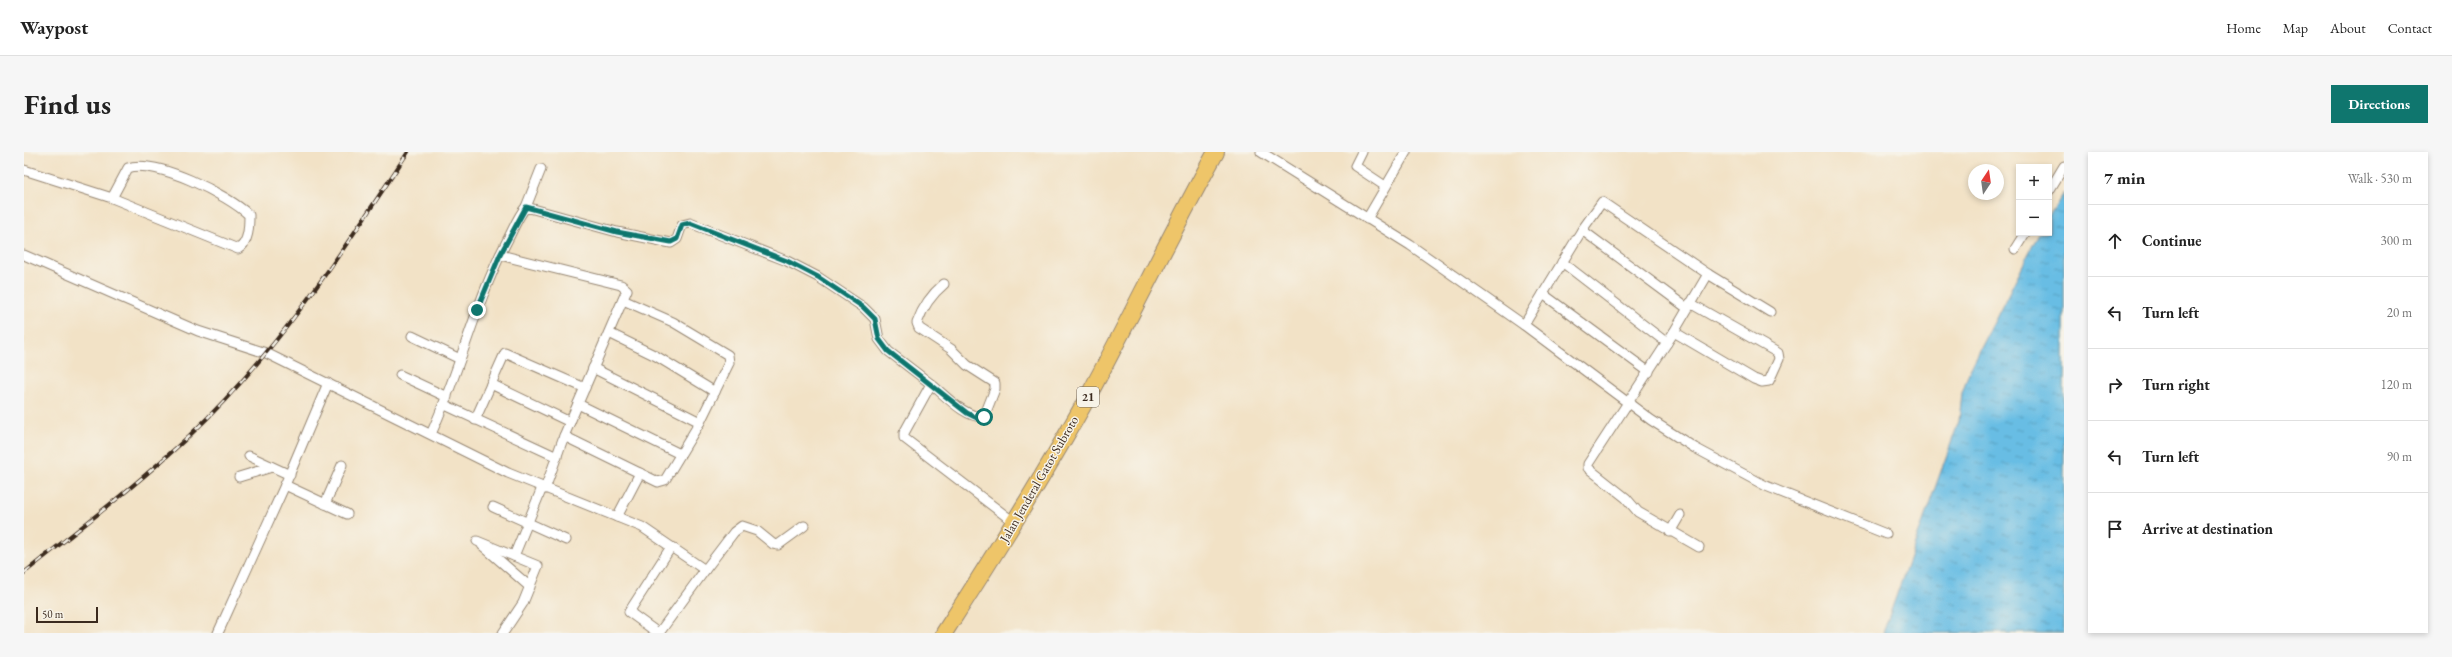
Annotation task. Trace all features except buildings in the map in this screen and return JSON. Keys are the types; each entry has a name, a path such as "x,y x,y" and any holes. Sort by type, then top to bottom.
{"highway":[{"name":"Jalan Jenderal Gatot Subroto","path":"944,633 1015,523 1090,392 1173,229 1216,152"}],"street":[{"path":"1261,152 1410,245 1524,325 1629,402 1651,420 1695,448 1746,477 1886,534"},
{"path":"1362,152 1355,166 1385,186"},
{"path":"1367,219 1406,152"},
{"path":"24,171 112,198 238,249 243,246 246,240 249,215 242,208 198,184 170,172 139,166 128,168 112,198"},
{"path":"2052,187 2064,166"},
{"path":"431,434 446,401 477,310 500,255 526,207 541,169"},
{"path":"1524,325 1582,230 1600,203 1605,202 1708,274 1770,312"},
{"path":"526,207 617,232 671,242 677,239 682,225 690,223 787,261 818,277 863,307 875,319 879,339 888,351 967,413 977,418 984,417 995,389 995,383 991,379 967,365 952,349 919,328 917,323 919,317 935,292 944,284"},
{"path":"1582,230 1688,306 1778,353 1779,359 1769,381 1762,382 1754,379 1674,332"},
{"path":"2015,249 2023,236"},
{"path":"24,255 198,331 261,351 544,489 642,527 705,570"},
{"path":"500,255 621,285 627,290 564,436 544,489 514,556"},
{"path":"1562,262 1667,343"},
{"path":"1699,547 1670,532 1633,508 1626,498 1588,468 1588,464 1649,372 1708,274"},
{"path":"1543,294 1649,372"},
{"path":"564,436 658,482 665,480 700,422 729,363 728,355 673,322 623,300"},
{"path":"609,334 656,356 715,392"},
{"path":"412,336 460,359"},
{"path":"475,420 502,356 507,352 585,388"},
{"path":"593,368 700,422"},
{"path":"400,375 446,401 475,420 556,457"},
{"path":"218,633 290,475 328,383"},
{"path":"491,384 570,422"},
{"path":"931,384 904,433 904,438 910,445 1015,523"},
{"path":"578,404 680,454"},
{"path":"249,456 290,475"},
{"path":"326,504 342,465"},
{"path":"239,477 272,466"},
{"path":"617,517 640,473"},
{"path":"285,485 347,514"},
{"path":"493,507 566,540"},
{"path":"1670,532 1680,514"},
{"path":"671,547 629,612 658,633 734,532 742,526 757,531 773,544 778,545 804,526"},
{"path":"503,633 523,603 530,587 538,566 477,541 530,587"}],"water":[{"path":"2064,193 2064,633 1883,633 1959,421 1962,393 1969,372 2037,236 2052,236 2052,211"}],"railway":[{"path":"24,573 149,472 189,436 221,404 280,336 307,300 408,152"}],"route":[{"path":"477,310 500,255 526,207 617,232 671,242 674,242 677,239 682,225 685,223 690,223 787,261 818,277 863,307 875,319 876,331 879,339 888,351 909,365 967,413 977,418 984,417"}]}
